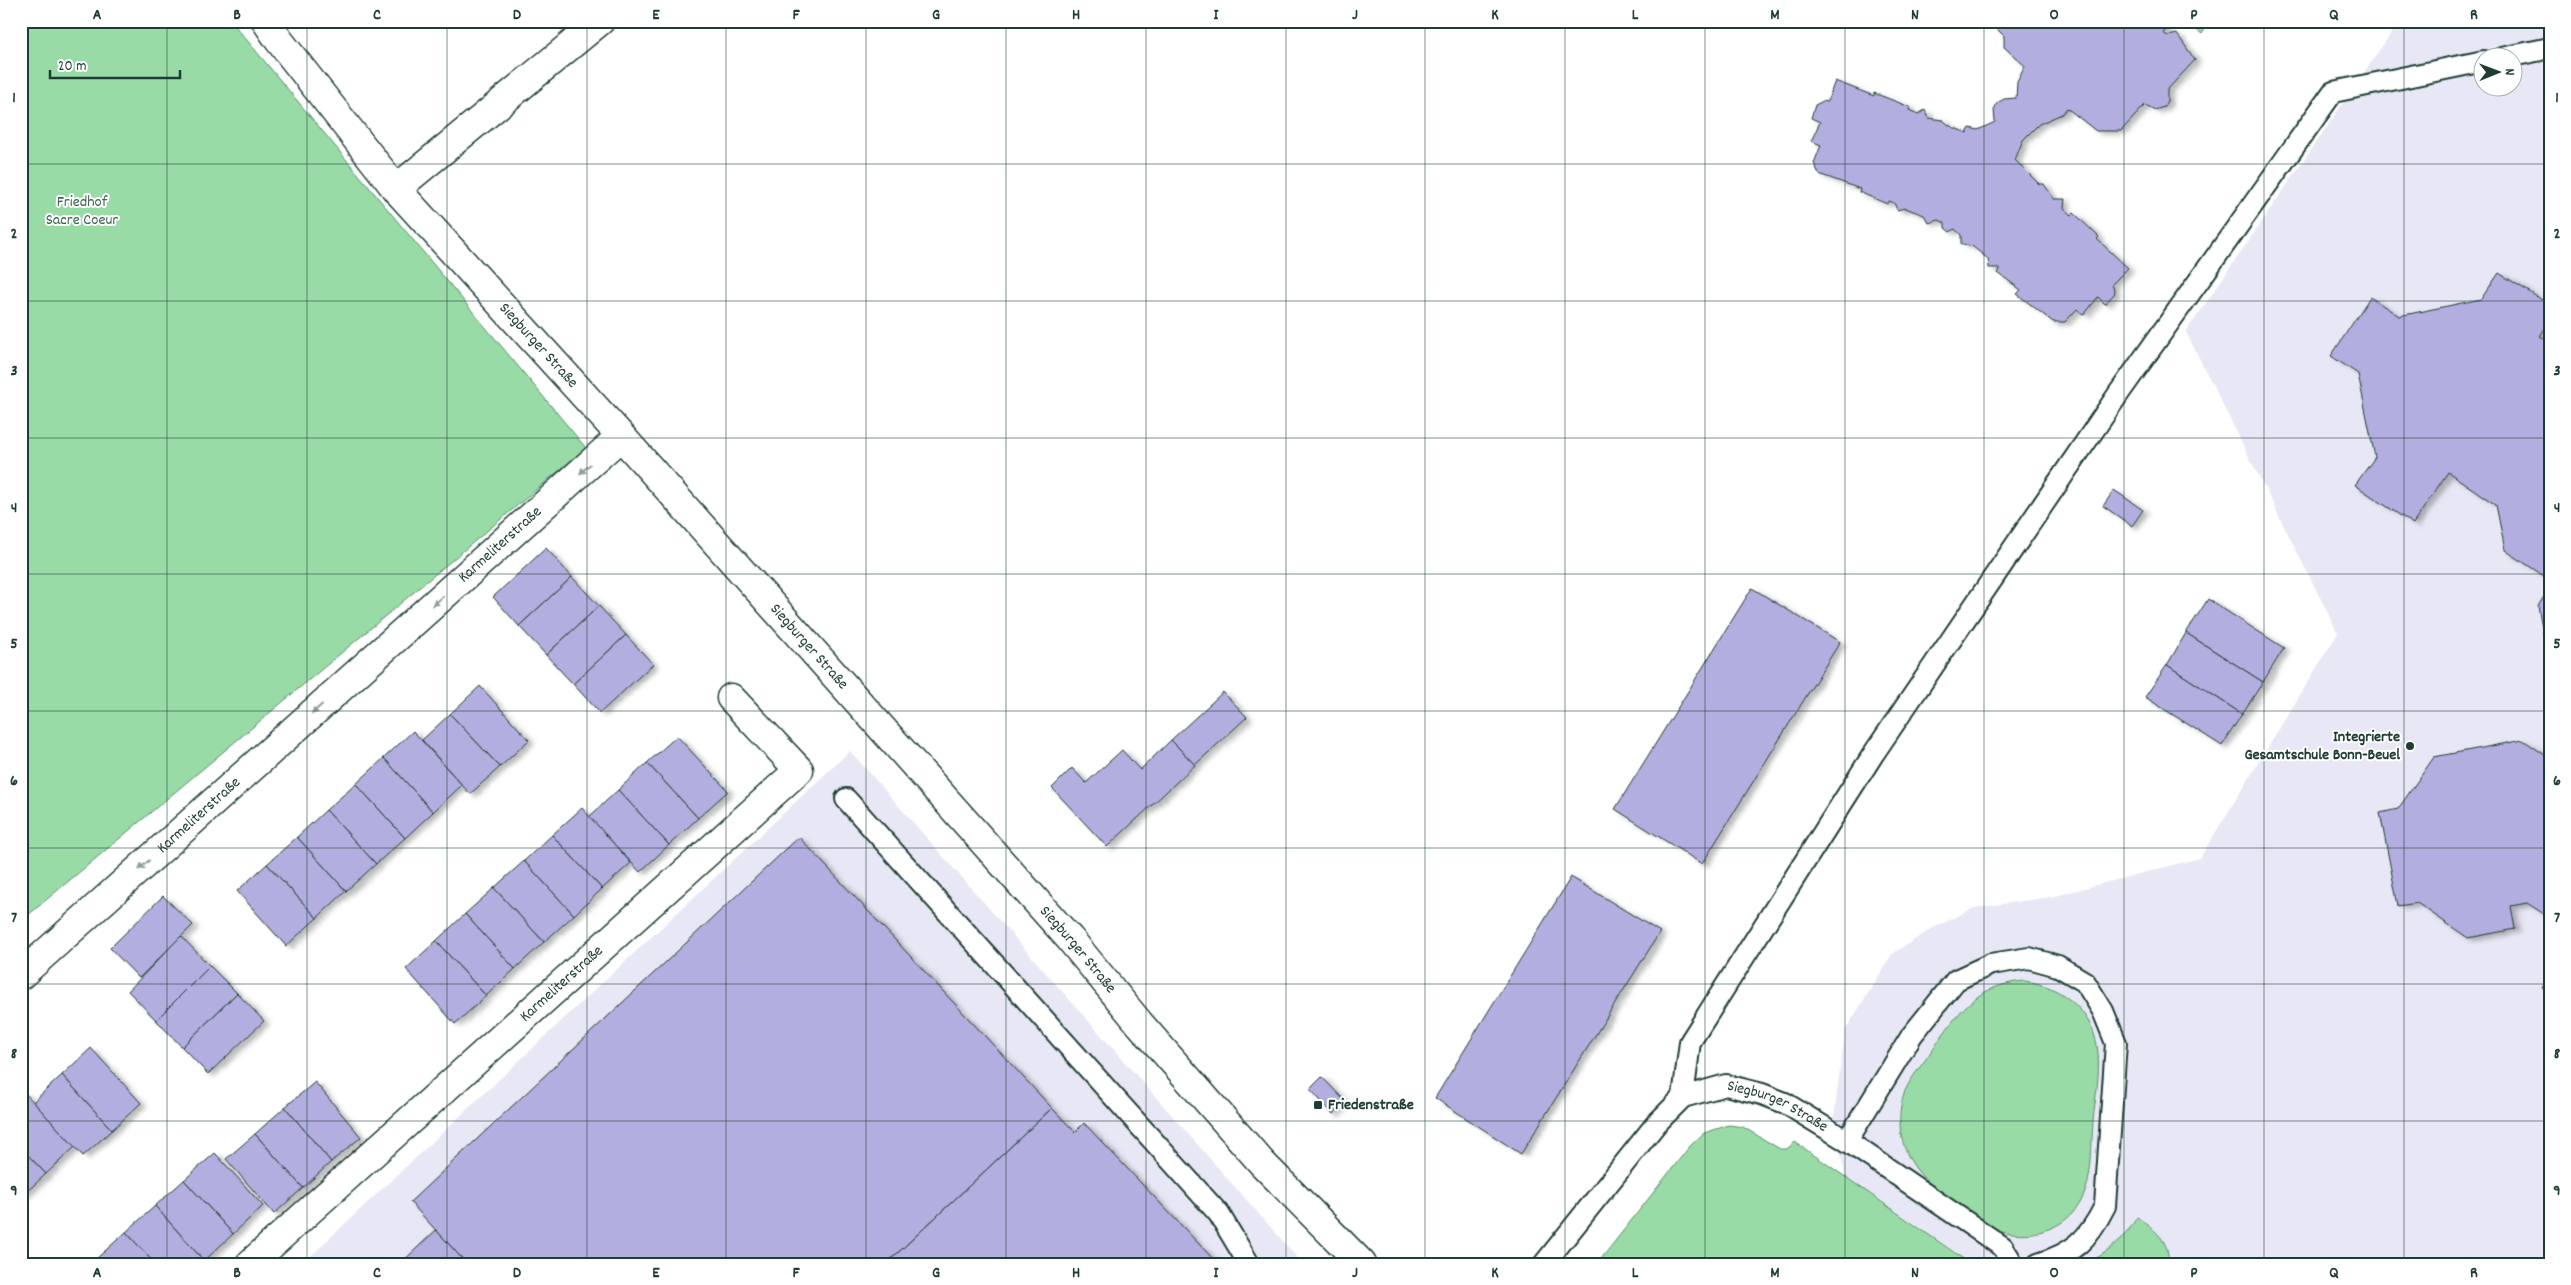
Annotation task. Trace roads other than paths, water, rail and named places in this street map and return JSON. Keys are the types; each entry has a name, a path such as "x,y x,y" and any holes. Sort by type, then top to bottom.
{"street":[{"name":"Siegburger Straße","path":"266,21 278,39 396,189 622,436 1070,939 1140,1024 1262,1163 1362,1264"},
{"path":"396,189 600,21"},
{"name":"Karmeliterstraße","path":"21,975 622,436"},
{"name":"Karmeliterstraße","path":"250,1264 799,770 731,698"}],"lane":[{"path":"2524,53 2550,48"},
{"path":"1684,1097 1690,1042 1868,761 2100,424 2119,393 2333,92 2474,63"},
{"path":"846,799 1219,1214 1249,1264"},
{"path":"1847,1141 1912,1035 1956,980 1991,964 2029,958 2058,966 2085,982 2103,1011 2116,1043 2104,1206 2093,1229 2078,1247 2038,1264"},
{"name":"Siegburger Straße","path":"1544,1264 1656,1124 1684,1097 1726,1085 1762,1094 1785,1103 1847,1141 2003,1247 2013,1264"}],"place":[{"name":"Integrierte Gesamtschule Bonn-Beuel","path":"2410,746"},
{"name":"Friedenstraße","path":"1318,1105"}],"park label":[{"name":"Friedhof Sacre Coeur","path":"82,211"}]}
